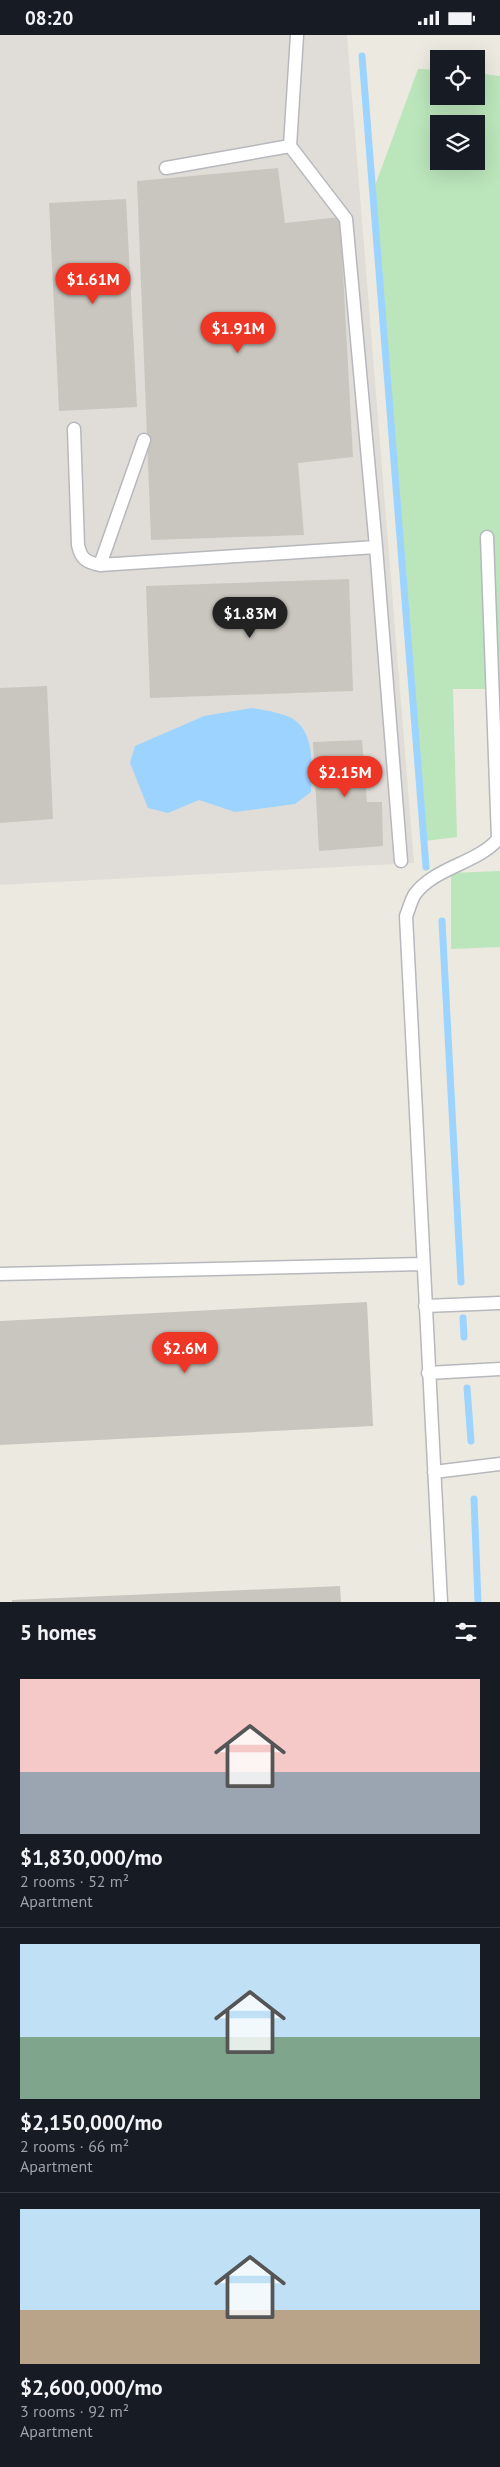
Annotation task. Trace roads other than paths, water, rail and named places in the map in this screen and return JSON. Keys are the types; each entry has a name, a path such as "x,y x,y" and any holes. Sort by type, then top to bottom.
{"lane":[{"path":"297,35 290,146 346,219 376,547 401,861"},
{"path":"166,168 290,146"},
{"path":"74,429 78,545 80,555 87,562 100,565 376,547"},
{"path":"100,565 144,440"},
{"path":"440,1602 406,916 416,894 441,873 491,847 498,839 487,537"},
{"path":"0,1274 422,1264"},
{"path":"425,1306 500,1303"},
{"path":"428,1373 500,1369"},
{"path":"434,1472 500,1464"}],"water":[{"path":"252,708 287,716 296,721 303,729 308,738 310,749 311,792 295,804 235,812 199,800 168,813 148,808 130,763 135,746 204,716"}],"waterway":[{"path":"362,56 426,867"},
{"path":"442,921 461,1282"},
{"path":"463,1318 464,1337"},
{"path":"467,1388 471,1441"},
{"path":"474,1499 478,1602"}]}
